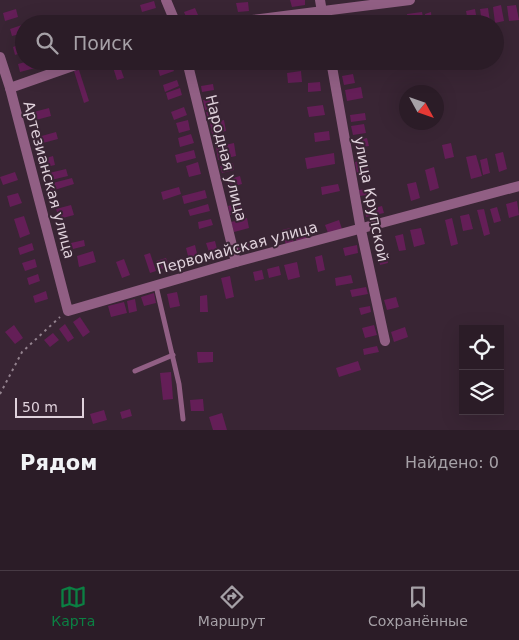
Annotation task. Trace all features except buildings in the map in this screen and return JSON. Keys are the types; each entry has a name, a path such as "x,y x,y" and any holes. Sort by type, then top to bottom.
{"street":[{"path":"166,0 172,15"},
{"path":"320,0 323,15"},
{"path":"291,15 410,0"},
{"name":"Артезианская улица","path":"0,57 10,88 68,310"},
{"path":"10,88 61,70"},
{"name":"Народная улица","path":"189,70 236,262"},
{"name":"улица Крупской","path":"333,70 361,230 385,341"},
{"name":"Первомайская улица","path":"68,310 236,262 361,230 519,186"}],"lane":[{"path":"156,285 173,355 184,420"},
{"path":"135,371 173,355"}],"path":[{"path":"0,394 22,352 68,310"}]}
